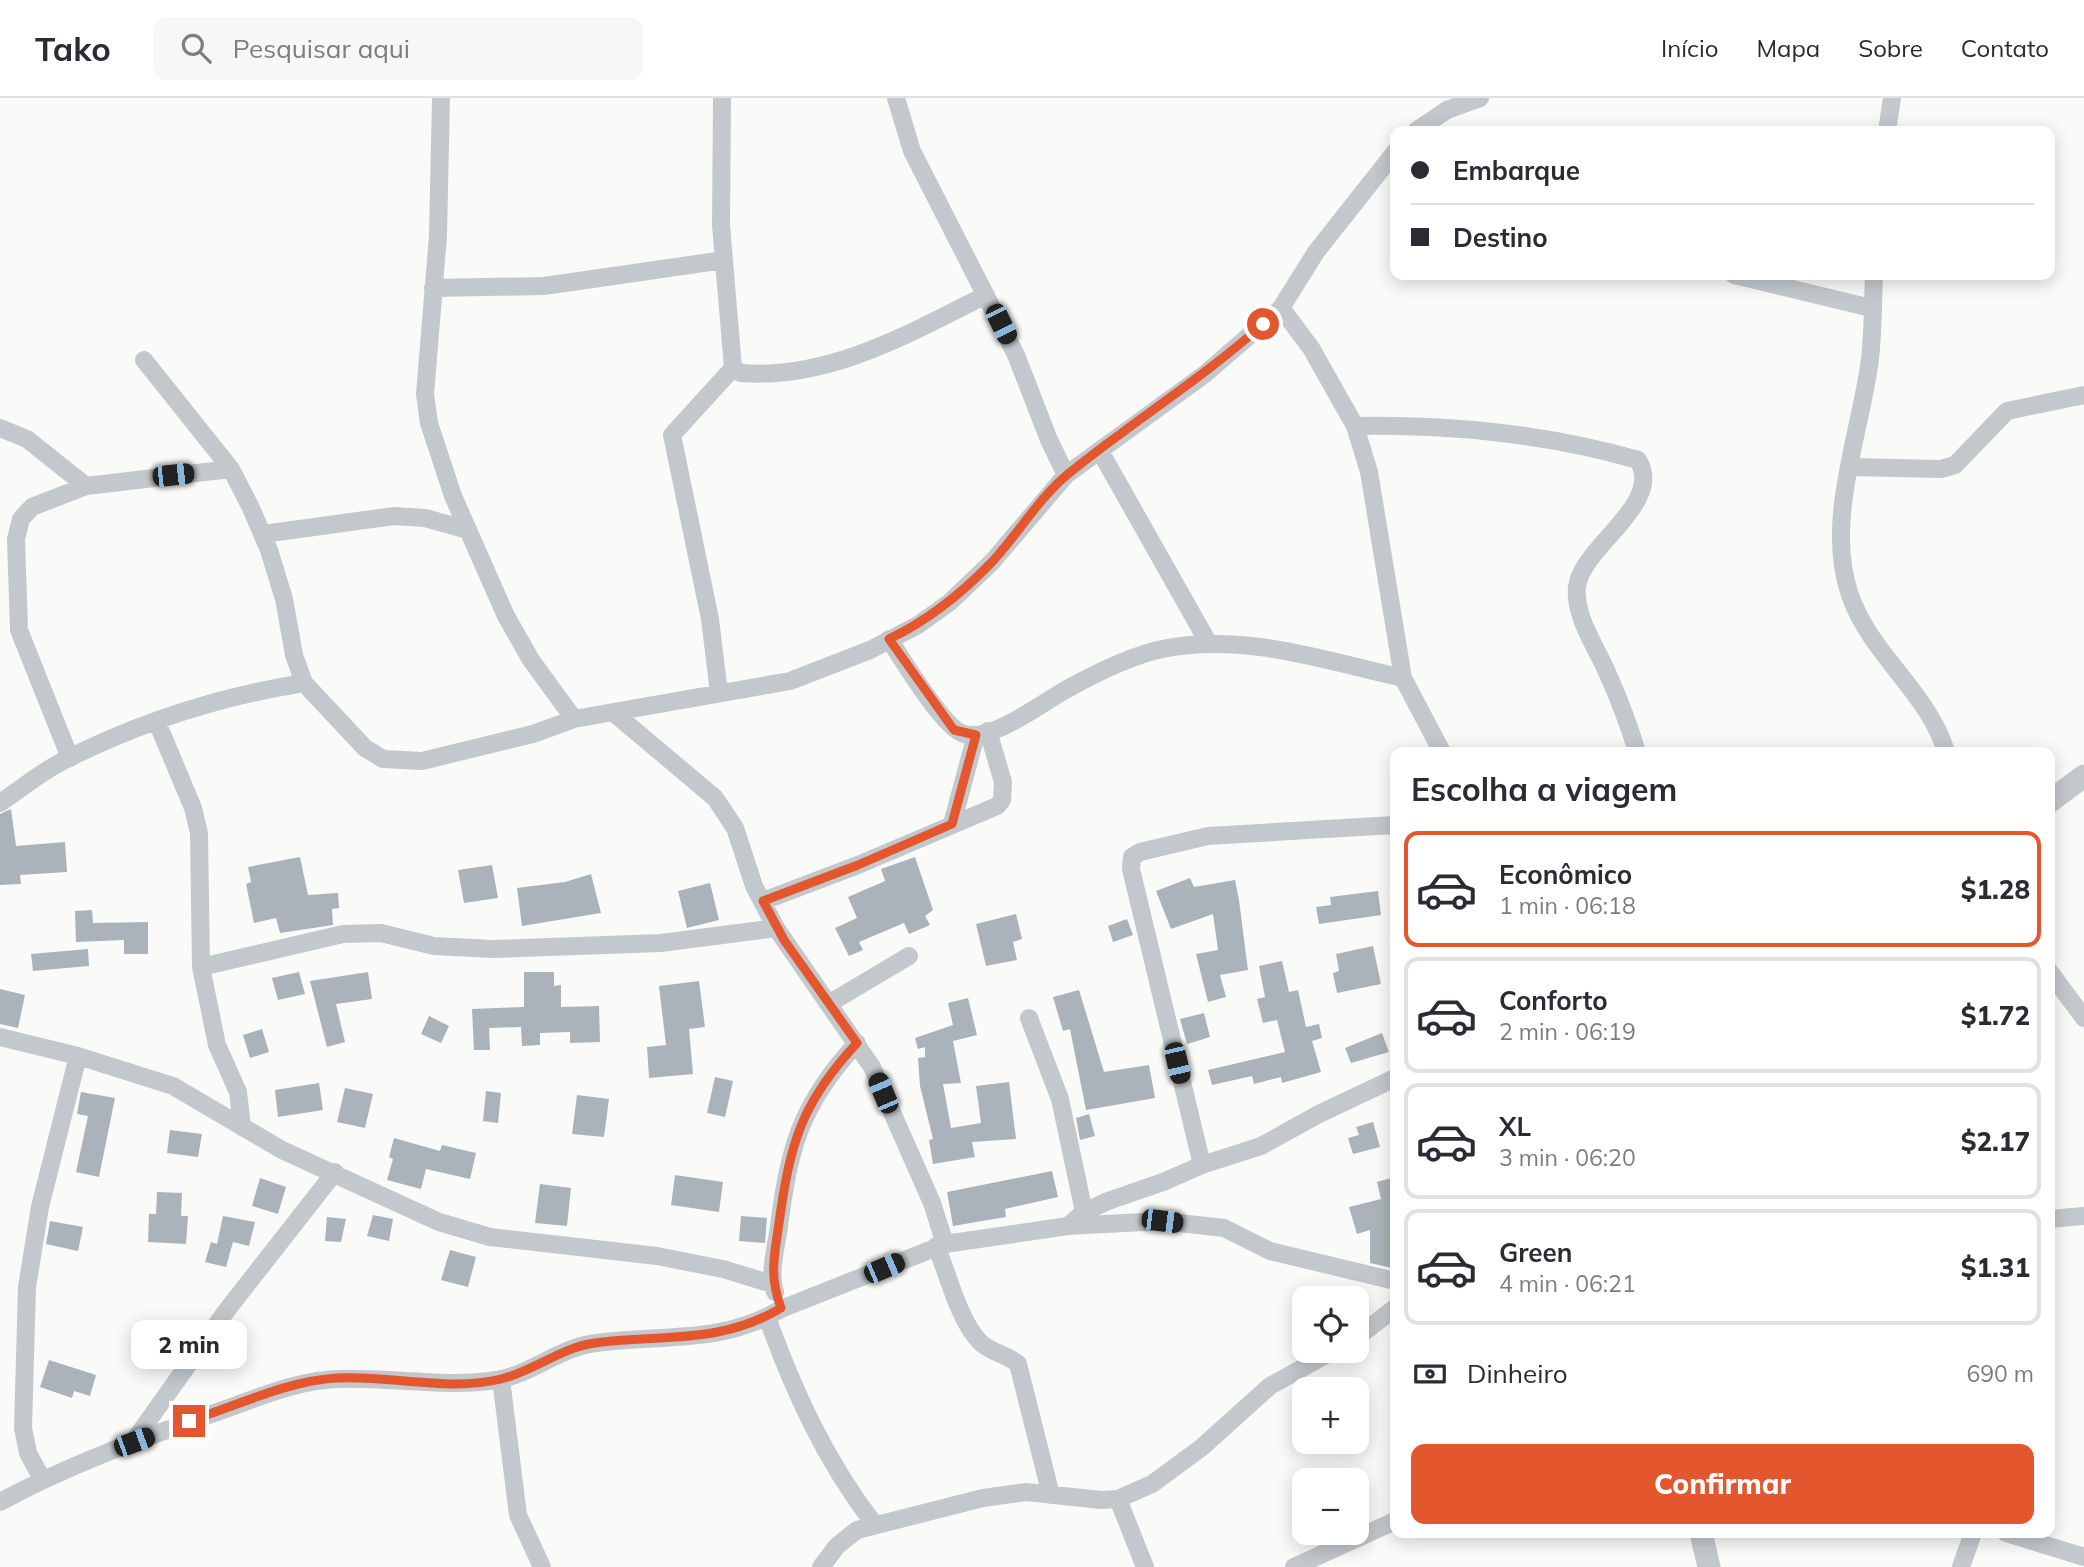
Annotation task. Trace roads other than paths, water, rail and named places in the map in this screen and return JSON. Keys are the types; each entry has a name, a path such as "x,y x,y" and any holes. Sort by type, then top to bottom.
{"street":[{"path":"441,98 441,169 425,394 429,423 453,496 506,616 531,660 574,719"},
{"path":"719,693 710,619 672,435 733,368 721,225 722,98"},
{"path":"896,98 912,151 1016,355 1049,440 1066,475"},
{"path":"1426,126 1445,104 1480,98"},
{"path":"1888,126 1892,98"},
{"path":"144,360 230,470 263,534 284,599 295,655 304,683 365,748 383,759 422,761 533,734 574,719 790,681 870,650 918,625 950,602 992,562 1066,475 1206,374 1281,307 1316,252 1390,158"},
{"path":"433,288 544,286 724,260"},
{"path":"1755,280 1871,308"},
{"path":"1874,280 1870,359 1849,467 1842,554 1849,594 1861,621 1929,717 1944,747"},
{"path":"733,368 741,373 754,374 817,368 898,339 986,295"},
{"path":"1281,307 1311,348 1355,426 1368,472 1403,678 1439,747"},
{"path":"1849,467 1941,469 1955,465 2007,411 2084,395"},
{"path":"1355,426 1406,425 1524,437 1638,460 1644,470 1642,489 1631,508 1581,573 1577,587 1585,624 1629,723 1636,747"},
{"path":"0,428 27,439 86,485"},
{"path":"1100,451 1209,645"},
{"path":"70,758 19,630 16,538 21,519 32,507 86,485 230,470"},
{"path":"263,534 394,516 425,518 468,530"},
{"path":"889,639 954,730 982,733 1116,664 1162,649 1209,645 1264,647 1403,678"},
{"path":"0,803 70,758 128,731 270,689 304,683"},
{"path":"614,713 715,798 735,828 754,886 776,928 872,1067 932,1203 941,1245 968,1325 982,1344 1009,1356 1018,1364 1051,1495"},
{"path":"158,722 193,808 199,833 198,943 201,967 217,1045 238,1092 242,1127"},
{"path":"952,824 982,733"},
{"path":"763,901 858,865 996,806 1002,800 1003,782 982,733"},
{"path":"2055,798 2084,776"},
{"path":"1202,1165 1130,862 1132,857 1140,852 1208,836 1390,825"},
{"path":"201,967 356,933 381,933 434,946 493,949 661,943 776,928"},
{"path":"830,1003 909,956"},
{"path":"2055,979 2084,1018"},
{"path":"1029,1018 1060,1099 1084,1212"},
{"path":"0,1037 78,1056 173,1086 282,1150 439,1222 490,1237 657,1256 723,1269 772,1284"},
{"path":"857,1043 817,1092 790,1151 772,1284 774,1313 788,1376 846,1488 876,1525"},
{"path":"42,1479 28,1454 23,1428 27,1287 40,1208 78,1056"},
{"path":"1068,1226 1084,1212 1108,1201 1261,1146 1319,1114 1390,1080"},
{"path":"134,1442 227,1310 335,1172"},
{"path":"1108,1201 1114,1223"},
{"path":"2055,1218 2084,1216"},
{"path":"0,1502 42,1479 249,1400 337,1378 424,1383 501,1379 529,1370 573,1348 596,1343 667,1340 700,1335 774,1313 941,1245 1068,1226 1162,1221 1224,1228 1270,1251 1390,1280"},
{"path":"1369,1328 1390,1312"},
{"path":"821,1567 837,1546 857,1530 983,1498 1026,1492 1101,1500 1118,1499 1152,1484 1201,1448 1270,1386 1311,1363"},
{"path":"501,1379 518,1515 542,1567"},
{"path":"1118,1499 1145,1567"},
{"path":"1294,1567 1390,1523"},
{"path":"1701,1538 1710,1567"},
{"path":"1961,1567 1971,1538"},
{"path":"2022,1538 2084,1557"}]}
